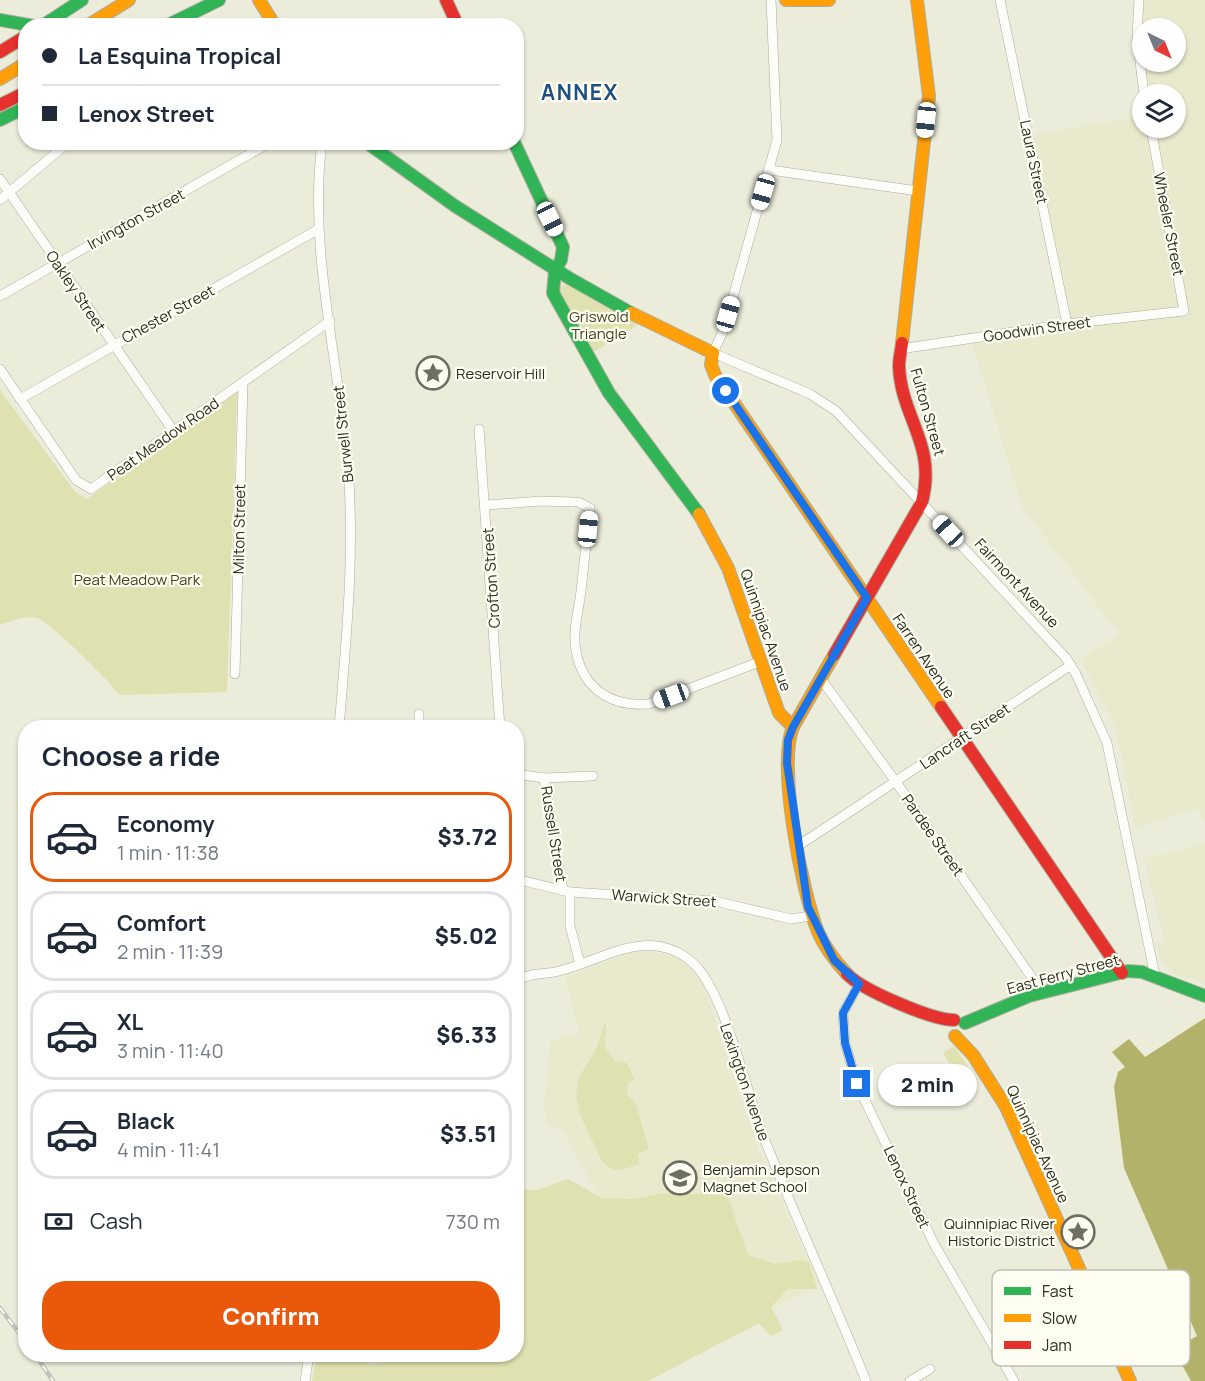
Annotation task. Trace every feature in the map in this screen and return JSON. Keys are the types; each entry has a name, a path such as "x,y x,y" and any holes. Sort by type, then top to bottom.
{"main road":[{"path":"54,18 82,0"},
{"path":"100,18 129,0"},
{"path":"183,18 219,0"},
{"path":"259,0 270,18"},
{"path":"446,0 454,18"},
{"path":"786,0 829,0"},
{"name":"Fulton Street","path":"793,727 922,502 929,485 928,464 903,388 899,366 929,83 917,0"},
{"path":"3,50 18,41"},
{"path":"0,79 18,68"},
{"path":"0,105 18,96"},
{"path":"0,120 18,111"},
{"name":"Fairmont Avenue","path":"376,150 396,167 555,271 689,343 713,353"},
{"name":"Quinnipiac Avenue","path":"518,150 563,247 561,260 555,271 553,293 609,393 682,488 709,529 728,568 759,662 782,719 793,727"},
{"name":"Farren Avenue","path":"713,353 711,363 713,371 1122,973"},
{"path":"793,727 788,740 787,763 810,916 837,965 859,984 958,1028"},
{"name":"East Ferry Street","path":"958,1028 993,1010 1042,992 1136,970 1205,996"},
{"name":"Quinnipiac Avenue","path":"958,1028 1010,1114 1080,1270"},
{"name":"Quinnipiac Avenue","path":"1123,1366 1130,1381"}],"street":[{"path":"713,353 721,337 777,140 771,0"},
{"name":"Laura Street","path":"1000,0 1067,324"},
{"path":"1139,0 1137,37 1143,84"},
{"name":"Wheeler Street","path":"1153,138 1183,297 1184,310 1173,312"},
{"path":"0,200 60,150"},
{"name":"Irvington Street","path":"0,296 258,150"},
{"name":"Burwell Street","path":"322,150 317,230 347,460 350,519 348,611 340,720"},
{"path":"770,170 918,191"},
{"name":"Oakley Street","path":"0,179 174,432"},
{"name":"Chester Street","path":"20,399 317,230"},
{"name":"Goodwin Street","path":"900,349 1067,324 1173,312"},
{"name":"Peat Meadow Road","path":"0,369 76,480 86,489 96,487 330,321"},
{"name":"Fairmont Avenue","path":"713,353 810,394 836,411 1071,665 1107,743 1155,976"},
{"name":"Milton Street","path":"235,674 243,383"},
{"name":"Crofton Street","path":"479,429 487,505 500,720"},
{"path":"487,505 575,502 590,508 575,649 585,678 595,690 614,702 633,706 649,704 759,662"},
{"name":"Lancraft Street","path":"798,846 1071,665"},
{"name":"Pardee Street","path":"821,679 896,782 1042,992"},
{"path":"419,714 419,720"},
{"path":"524,775 544,778 593,776"},
{"name":"Russell Street","path":"544,778 567,892 570,926 580,964"},
{"name":"Warwick Street","path":"524,881 567,892 714,901 790,919 810,916"},
{"name":"Lexington Avenue","path":"580,964 624,948 645,945 667,949 682,955 705,976 717,999 763,1136 867,1381"},
{"path":"524,977 561,971 580,964"},
{"name":"Lenox Street","path":"859,984 843,1013 845,1043 857,1084 934,1244 992,1343"},
{"path":"305,1381 308,1362"},
{"name":"Lenox Street","path":"1005,1366 1014,1381"},
{"path":"910,1381 930,1369"}],"shaded area":[{"path":"1139,0 1205,0 1205,824 1198,809 1135,827 1116,729 1081,660 1119,634 1022,507 971,339 1067,324 1028,135 1132,118 1132,138 1186,138 1186,84 1143,84 1143,72 1186,72 1186,18 1140,18"},
{"path":"1205,844 1205,984 1169,971 1162,963 1157,943 1165,941 1144,858"},
{"name":"Benjamin Jepson Magnet School","path":"629,953 660,953 673,956 689,965 702,981 757,1145 819,1284 756,1318 606,1209 564,1133 548,1124 544,1108 550,1041 580,1033 565,977"},
{"path":"1205,1018 1205,1381 1191,1381 1183,1366 1190,1366 1190,1340 1197,1336 1190,1320 1190,1270 1168,1270 1124,1168 1114,1087 1118,1072 1125,1067 1112,1052 1129,1039 1145,1057"}],"green space":[{"name":"Griswold Triangle","path":"566,284 639,324 592,353 558,294 561,287"},
{"name":"Peat Meadow Park","path":"0,390 75,492 87,499 237,393 227,692 120,695 67,641 44,622 32,617 0,625"},
{"path":"606,1019 605,1048 615,1061 627,1063 634,1079 628,1084 627,1094 636,1104 648,1146 648,1150 638,1154 639,1164 619,1170 610,1168 602,1161 580,1115 576,1094 579,1077 596,1050"},
{"path":"954,1046 971,1071 963,1076 955,1064 949,1063 943,1053"},
{"path":"568,1179 602,1198 631,1199 666,1193 696,1194 724,1186 748,1255 775,1264 800,1260 809,1262 817,1289 788,1289 771,1307 783,1330 771,1336 759,1323 648,1381 312,1381 316,1362 368,1362 368,1364 383,1362 524,1362 524,1189 537,1190"}],"railway":[{"path":"0,1308 18,1332"},
{"path":"40,1362 53,1381"}],"traffic: fast":[{"path":"54,18 82,0"},
{"path":"182,18 219,0"},
{"path":"0,20 18,23"},
{"path":"0,120 18,111"},
{"path":"377,150 455,206 569,278 631,313"},
{"path":"518,150 563,247 561,260 555,271 553,293 609,393 699,514"},
{"path":"965,1023 1029,996 1128,971 1142,972 1205,996"}],"traffic: slow":[{"path":"100,18 129,0"},
{"path":"259,0 270,18"},
{"path":"786,0 829,0"},
{"path":"902,343 929,96 917,0"},
{"path":"0,79 18,68"},
{"path":"631,313 713,353 711,365 715,375 941,707"},
{"path":"699,514 728,568 779,713 793,727"},
{"path":"834,655 793,727 789,745 788,769 799,860 812,913 824,943 847,974"},
{"path":"955,1036 973,1055 1006,1107 1080,1270"},
{"path":"1123,1366 1130,1381"}],"traffic: jam":[{"path":"446,0 454,18"},
{"path":"0,52 18,41"},
{"path":"0,105 18,96"},
{"path":"834,655 922,502 925,464 922,447 901,384 899,366 902,343"},
{"path":"941,707 1122,973"},
{"path":"847,974 867,988 898,1003 930,1015 954,1020"}],"place":[{"name":"Reservoir Hill","path":"433,373"},
{"name":"Benjamin Jepson Magnet School","path":"680,1178"},
{"name":"Quinnipiac River Historic District","path":"1078,1232"}],"district":[{"name":"ANNEX","path":"580,92"}],"route":[{"path":"726,391 867,598 793,727 787,750 810,916 837,965 859,984 844,1007 843,1013 845,1043 857,1084"}]}
